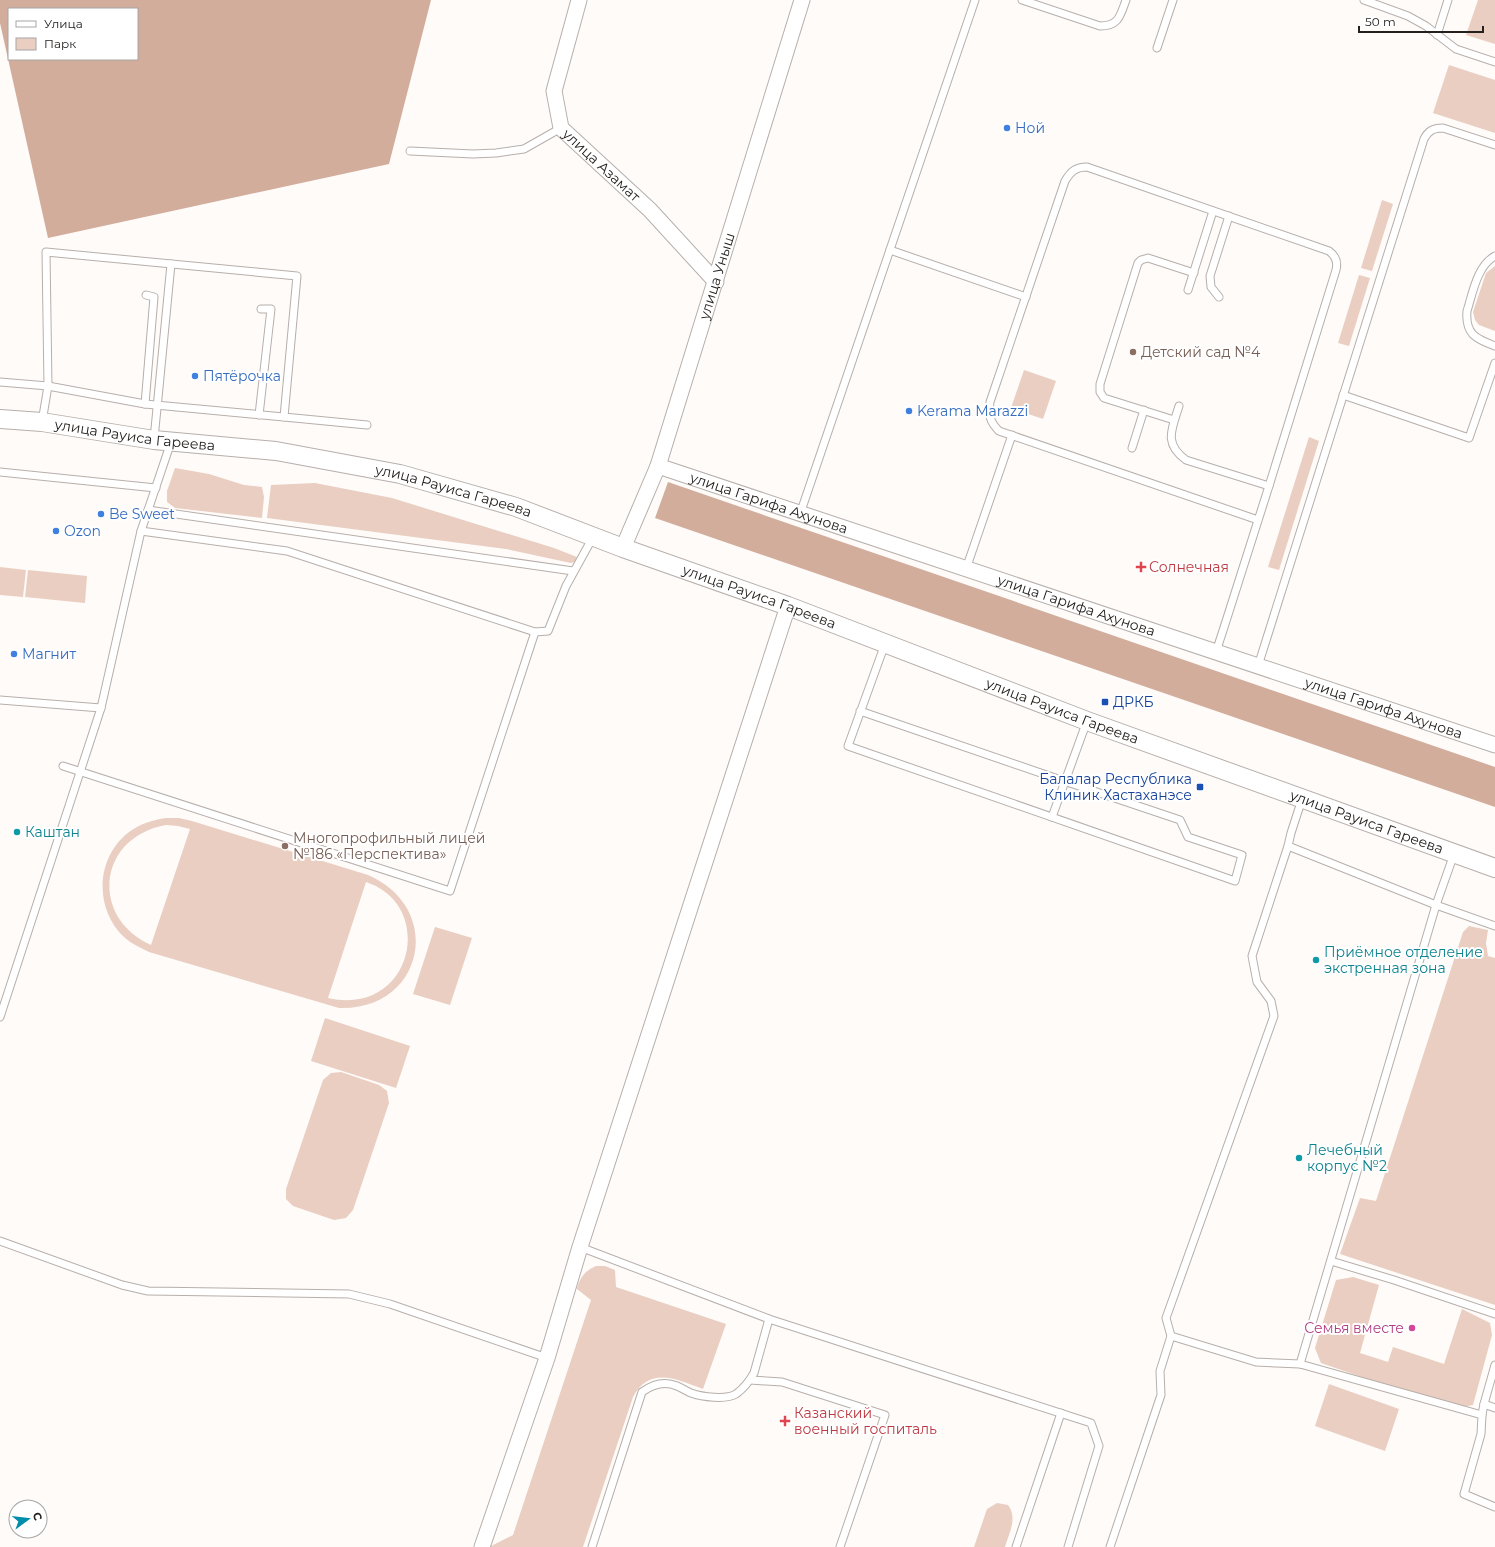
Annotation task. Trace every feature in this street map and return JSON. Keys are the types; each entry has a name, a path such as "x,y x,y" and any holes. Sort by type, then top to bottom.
{"street":[{"name":"улица Азамат","path":"579,0 554,91 561,128 650,210 716,282"},
{"name":"улица Уныш","path":"623,548 658,466 802,0"},
{"name":"улица Рауиса Гареева","path":"0,419 42,422 162,441 276,451 400,474 516,507 623,548 788,606 1087,721 1495,868"},
{"name":"улица Гарифа Ахунова","path":"658,466 1495,745"},
{"path":"482,1547 546,1358 580,1247 788,606"}],"lane":[{"path":"800,514 975,0"},
{"path":"1022,0 1100,26 1108,26 1118,20 1126,0"},
{"path":"1157,48 1173,0"},
{"path":"1364,0 1408,16 1461,51 1495,62"},
{"path":"1437,35 1448,0"},
{"path":"410,151 473,154 496,153 524,149 561,128"},
{"path":"1258,666 1424,139 1427,133 1437,128 1443,128 1495,145"},
{"path":"1216,652 1269,486 1336,270 1337,260 1329,251 1086,167 1074,170 1069,174 1065,181 990,402 988,412 994,425 999,431 1258,520"},
{"path":"1188,290 1214,211"},
{"path":"1219,297 1212,287 1210,276 1229,216"},
{"path":"890,250 1026,297"},
{"path":"42,422 48,386 46,252 297,276 284,417"},
{"path":"1495,256 1490,258 1482,268 1466,318 1468,326 1475,337 1495,346"},
{"path":"1174,420 1104,398 1100,392 1100,388 1138,263 1141,260 1148,258 1194,273"},
{"path":"0,1016 101,708 141,531 156,488 162,441 157,405 170,264"},
{"path":"145,404 154,297 146,295"},
{"path":"259,415 271,309 261,309"},
{"path":"1343,395 1469,438 1495,363"},
{"path":"0,382 48,386 145,404 367,425"},
{"path":"1179,406 1170,434 1171,442 1178,455 1186,460 1269,486"},
{"path":"1132,448 1144,410"},
{"path":"966,569 1012,435"},
{"path":"0,472 156,488"},
{"path":"148,510 573,572"},
{"path":"141,531 287,551 535,632 548,631 566,586 594,536"},
{"path":"63,766 450,891 535,632"},
{"path":"860,711 1180,820 1188,837 1242,855 1235,881 848,746 860,711 885,644"},
{"path":"0,700 101,708"},
{"path":"1052,817 1087,721"},
{"path":"1110,1547 1161,1395 1160,1371 1171,1336 1166,1318 1274,1016 1271,1001 1257,982 1252,956 1302,799"},
{"path":"1288,846 1436,905 1495,926"},
{"path":"1300,1364 1436,905 1454,854"},
{"path":"0,1241 122,1285 148,1291 349,1294 390,1304 546,1358"},
{"path":"580,1247 769,1320 1091,1423 1099,1446 1068,1547"},
{"path":"1331,1261 1394,1280 1495,1314"},
{"path":"592,1547 642,1392 651,1386 666,1384 677,1386 691,1393 707,1397 724,1397 736,1394 750,1380 754,1373 769,1320"},
{"path":"1171,1336 1256,1362 1300,1364 1482,1415"},
{"path":"1495,1365 1484,1404 1481,1434 1464,1494 1495,1507"},
{"path":"750,1380 782,1382 885,1415 840,1547"},
{"path":"1484,1404 1495,1408"},
{"path":"1016,1547 1062,1414"}],"green space":[{"path":"1478,0 1495,0 1495,44 1466,35"},
{"path":"1449,65 1495,80 1495,133 1433,113"},
{"path":"1382,200 1393,204 1372,271 1361,268"},
{"path":"1495,266 1495,331 1479,325 1475,320 1473,312 1486,273"},
{"path":"1359,275 1370,278 1349,346 1338,343"},
{"path":"1024,370 1056,381 1043,419 1011,408"},
{"path":"1309,437 1319,441 1279,570 1268,567"},
{"path":"175,468 209,474 244,485 262,487 264,497 262,518 175,508 167,502 167,491"},
{"path":"315,483 392,498 554,548 577,557 575,562 571,563 506,549 267,518 271,485"},
{"path":"0,567 26,570 23,597 0,595"},
{"path":"28,570 87,576 85,603 25,597"},
{"path":"166,818 179,818 192,821 368,875 393,891 408,911 415,933 414,955 406,976 390,993 368,1005 339,1008 149,952 137,946 125,938 115,926 108,913 104,899 103,884 105,870 110,856 118,843 129,832 151,821","holes":["166,825 190,829 151,945 131,932 118,916 111,898 110,879 115,861 126,845 143,832","366,882 388,894 402,912 408,934 406,956 396,976 380,991 357,999 328,998"]},
{"path":"1469,926 1488,930 1486,943 1488,956 1495,958 1495,1305 1340,1254 1360,1198 1376,1201 1463,932"},
{"path":"435,927 472,938 450,1005 413,994"},
{"path":"325,1018 410,1046 396,1088 311,1061"},
{"path":"341,1072 379,1085 387,1091 389,1103 353,1210 346,1218 334,1220 293,1206 286,1199 286,1189 323,1080 331,1073"},
{"path":"596,1266 605,1266 615,1270 616,1287 726,1324 703,1389 674,1379 665,1378 656,1378 648,1381 640,1387 633,1397 583,1547 489,1547 513,1535 591,1300 577,1288 584,1274"},
{"path":"1353,1277 1379,1285 1360,1353 1388,1362 1393,1347 1444,1364 1462,1309 1490,1323 1492,1335 1473,1405 1454,1409 1321,1363 1315,1348 1336,1280"},
{"path":"1329,1384 1399,1409 1385,1451 1315,1426"},
{"path":"997,1503 1008,1505 1012,1515 1012,1526 1005,1547 974,1547 987,1509"}],"shaded area":[{"path":"0,0 431,0 389,164 48,238 8,60 138,60 138,8 8,8 8,59 0,23"},
{"path":"668,482 1495,767 1495,807 655,518"}],"place":[{"name":"Ной","path":"1007,128"},
{"name":"Детский сад №4","path":"1133,352"},
{"name":"Пятёрочка","path":"195,376"},
{"name":"Kerama Marazzi","path":"909,411"},
{"name":"Be Sweet","path":"101,514"},
{"name":"Ozon","path":"56,531"},
{"name":"Солнечная","path":"1141,567"},
{"name":"Магнит","path":"14,654"},
{"name":"ДРКБ","path":"1105,702"},
{"name":"Балалар Республика Клиник Хастаханэсе","path":"1200,787"},
{"name":"Каштан","path":"17,832"},
{"name":"Многопрофильный лицей №186 «Перспектива»","path":"285,846"},
{"name":"Приёмное отделение экстренная зона","path":"1316,960"},
{"name":"Лечебный корпус №2","path":"1299,1158"},
{"name":"Семья вместе","path":"1412,1328"},
{"name":"Казанский военный госпиталь","path":"785,1421"}]}
